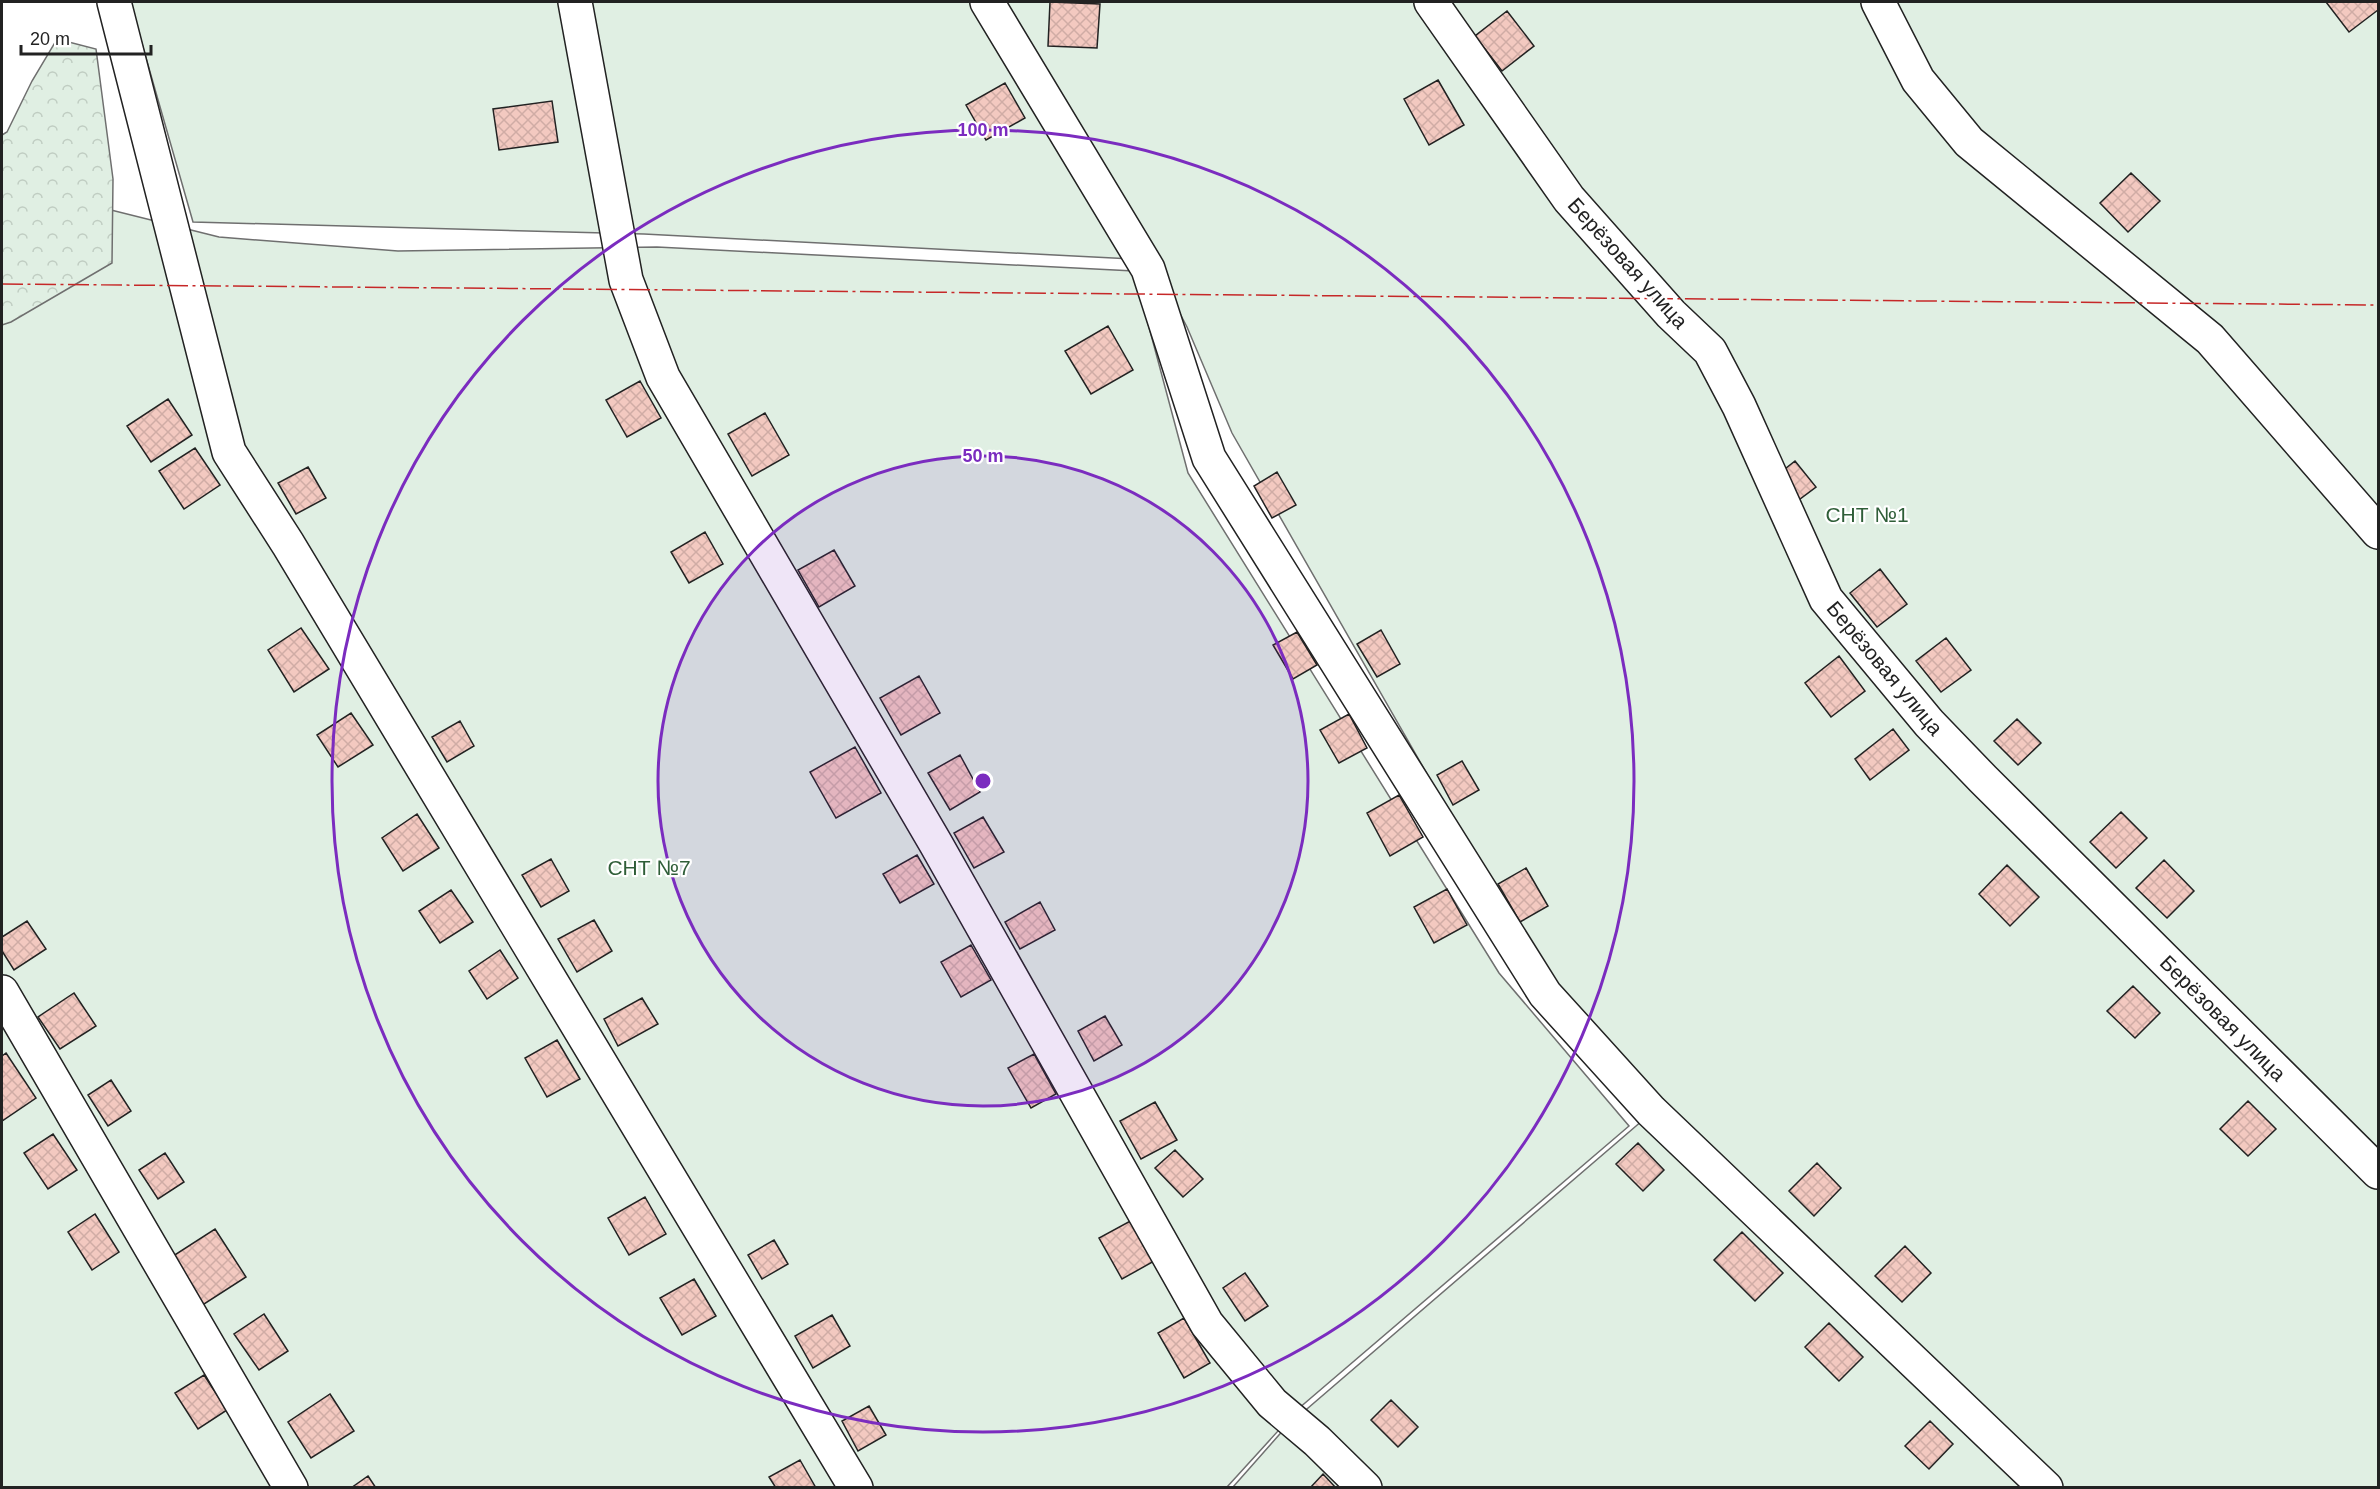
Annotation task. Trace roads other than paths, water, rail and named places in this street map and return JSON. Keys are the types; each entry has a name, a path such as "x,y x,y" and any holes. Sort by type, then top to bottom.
{"street":[{"path":"114,2 229,452 288,544 856,1488"},
{"path":"575,2 626,280 663,377 930,834 1207,1324 1272,1403 1317,1441 1365,1488"},
{"path":"987,2 1148,269 1209,458 1545,994 1651,1111 2046,1488"},
{"name":"Берёзовая улица","path":"1431,2 1569,200 1671,314 1710,351 1739,406 1826,599 1929,723 1983,779 2379,1172"},
{"path":"1878,2 1918,80 1969,142 2210,339 2379,532"},
{"path":"2,992 291,1488"}],"park label":[{"name":"СНТ №1","path":"1867,514"},
{"name":"СНТ №7","path":"649,867"}]}
